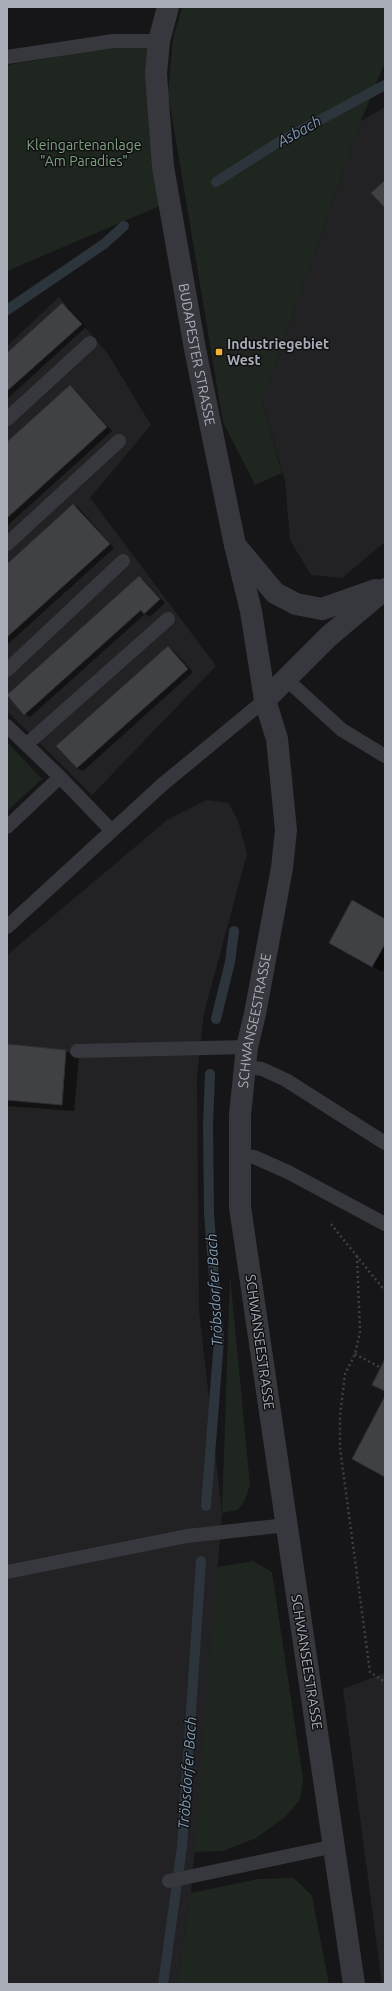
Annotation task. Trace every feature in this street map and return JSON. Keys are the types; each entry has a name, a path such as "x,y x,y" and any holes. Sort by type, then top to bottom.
{"street":[{"name":"BUDAPESTER STRASSE","path":"168,7 159,41 156,74 163,167 184,291 235,545 251,611 265,700"},
{"path":"235,545 275,593 296,604 322,609 385,588"},
{"path":"265,700 288,680 329,636 385,588"},
{"name":"SCHWANSEESTRASSE","path":"265,700 277,739 286,830 282,868 256,1014 246,1057 240,1115 240,1207 335,1846 354,1984"}],"lane":[{"path":"7,57 113,41 159,41"},
{"path":"7,419 90,343"},
{"path":"7,544 119,441"},
{"path":"7,670 123,561"},
{"path":"27,744 168,619"},
{"path":"288,680 342,730 385,756"},
{"path":"7,927 163,784 265,700"},
{"path":"7,726 60,777 112,831"},
{"path":"7,827 60,777"},
{"path":"77,1051 246,1057 262,1069 286,1080 385,1143"},
{"path":"240,1156 254,1157 288,1172 385,1224"},
{"path":"7,1572 187,1536 287,1525"},
{"path":"169,1881 335,1846"}],"path":[{"path":"328,1220 385,1291"},
{"path":"357,1256 360,1332 354,1354 345,1374 340,1415 340,1448 370,1672 385,1682"},
{"path":"354,1354 385,1370"}],"shaded area":[{"path":"385,107 385,542 342,578 311,575 290,540 285,481 262,402 361,121"},
{"path":"59,297 108,354 151,425 90,498 216,666 92,795 7,711 7,346"},
{"path":"207,800 228,803 238,820 247,854 204,1013 197,1076 199,1310 222,1513 191,1893 177,1984 7,1984 7,955 167,820"},
{"path":"385,1673 385,1984 382,1984 343,1689"}],"green space":[{"path":"182,7 385,7 385,62 361,121 262,402 282,473 255,485 223,422 168,93 173,39"},
{"name":"Kleingartenanlage \"Am Paradies\"","path":"150,41 169,202 7,271 7,65"},
{"path":"7,742 42,779 7,811"},
{"path":"230,1275 250,1485 245,1500 238,1510 222,1513"},
{"path":"253,1561 272,1572 303,1779 300,1800 285,1817 256,1838 223,1851 194,1852 217,1567"},
{"path":"294,1878 312,1896 329,1984 177,1984 191,1893 258,1879"}],"building":[{"path":"385,180 385,208 371,193"},
{"path":"62,303 82,324 7,391 7,353"},
{"path":"70,385 107,427 7,518 7,442"},
{"path":"73,504 110,544 7,637 7,564"},
{"path":"139,576 160,599 144,614 141,610 24,715 7,695"},
{"path":"168,646 188,669 77,768 56,746"},
{"path":"352,900 385,919 385,944 372,967 329,943"},
{"path":"7,1044 66,1050 62,1105 7,1100"},
{"path":"385,1359 385,1391 372,1385"},
{"path":"385,1359 385,1391 372,1385"},
{"path":"385,1396 385,1477 352,1459"}],"waterway":[{"name":"Asbach","path":"216,182 277,143 385,85"},
{"name":"Asbach","path":"7,310 104,244 124,226"},
{"name":"Tröbsdorfer Bach","path":"216,1019 230,962 234,931"},
{"name":"Tröbsdorfer Bach","path":"206,1506 219,1340 209,1214 208,1125 210,1074"},
{"name":"Tröbsdorfer Bach","path":"163,1984 182,1847 201,1561"}],"place":[{"name":"Industriegebiet West","path":"219,352"}]}
